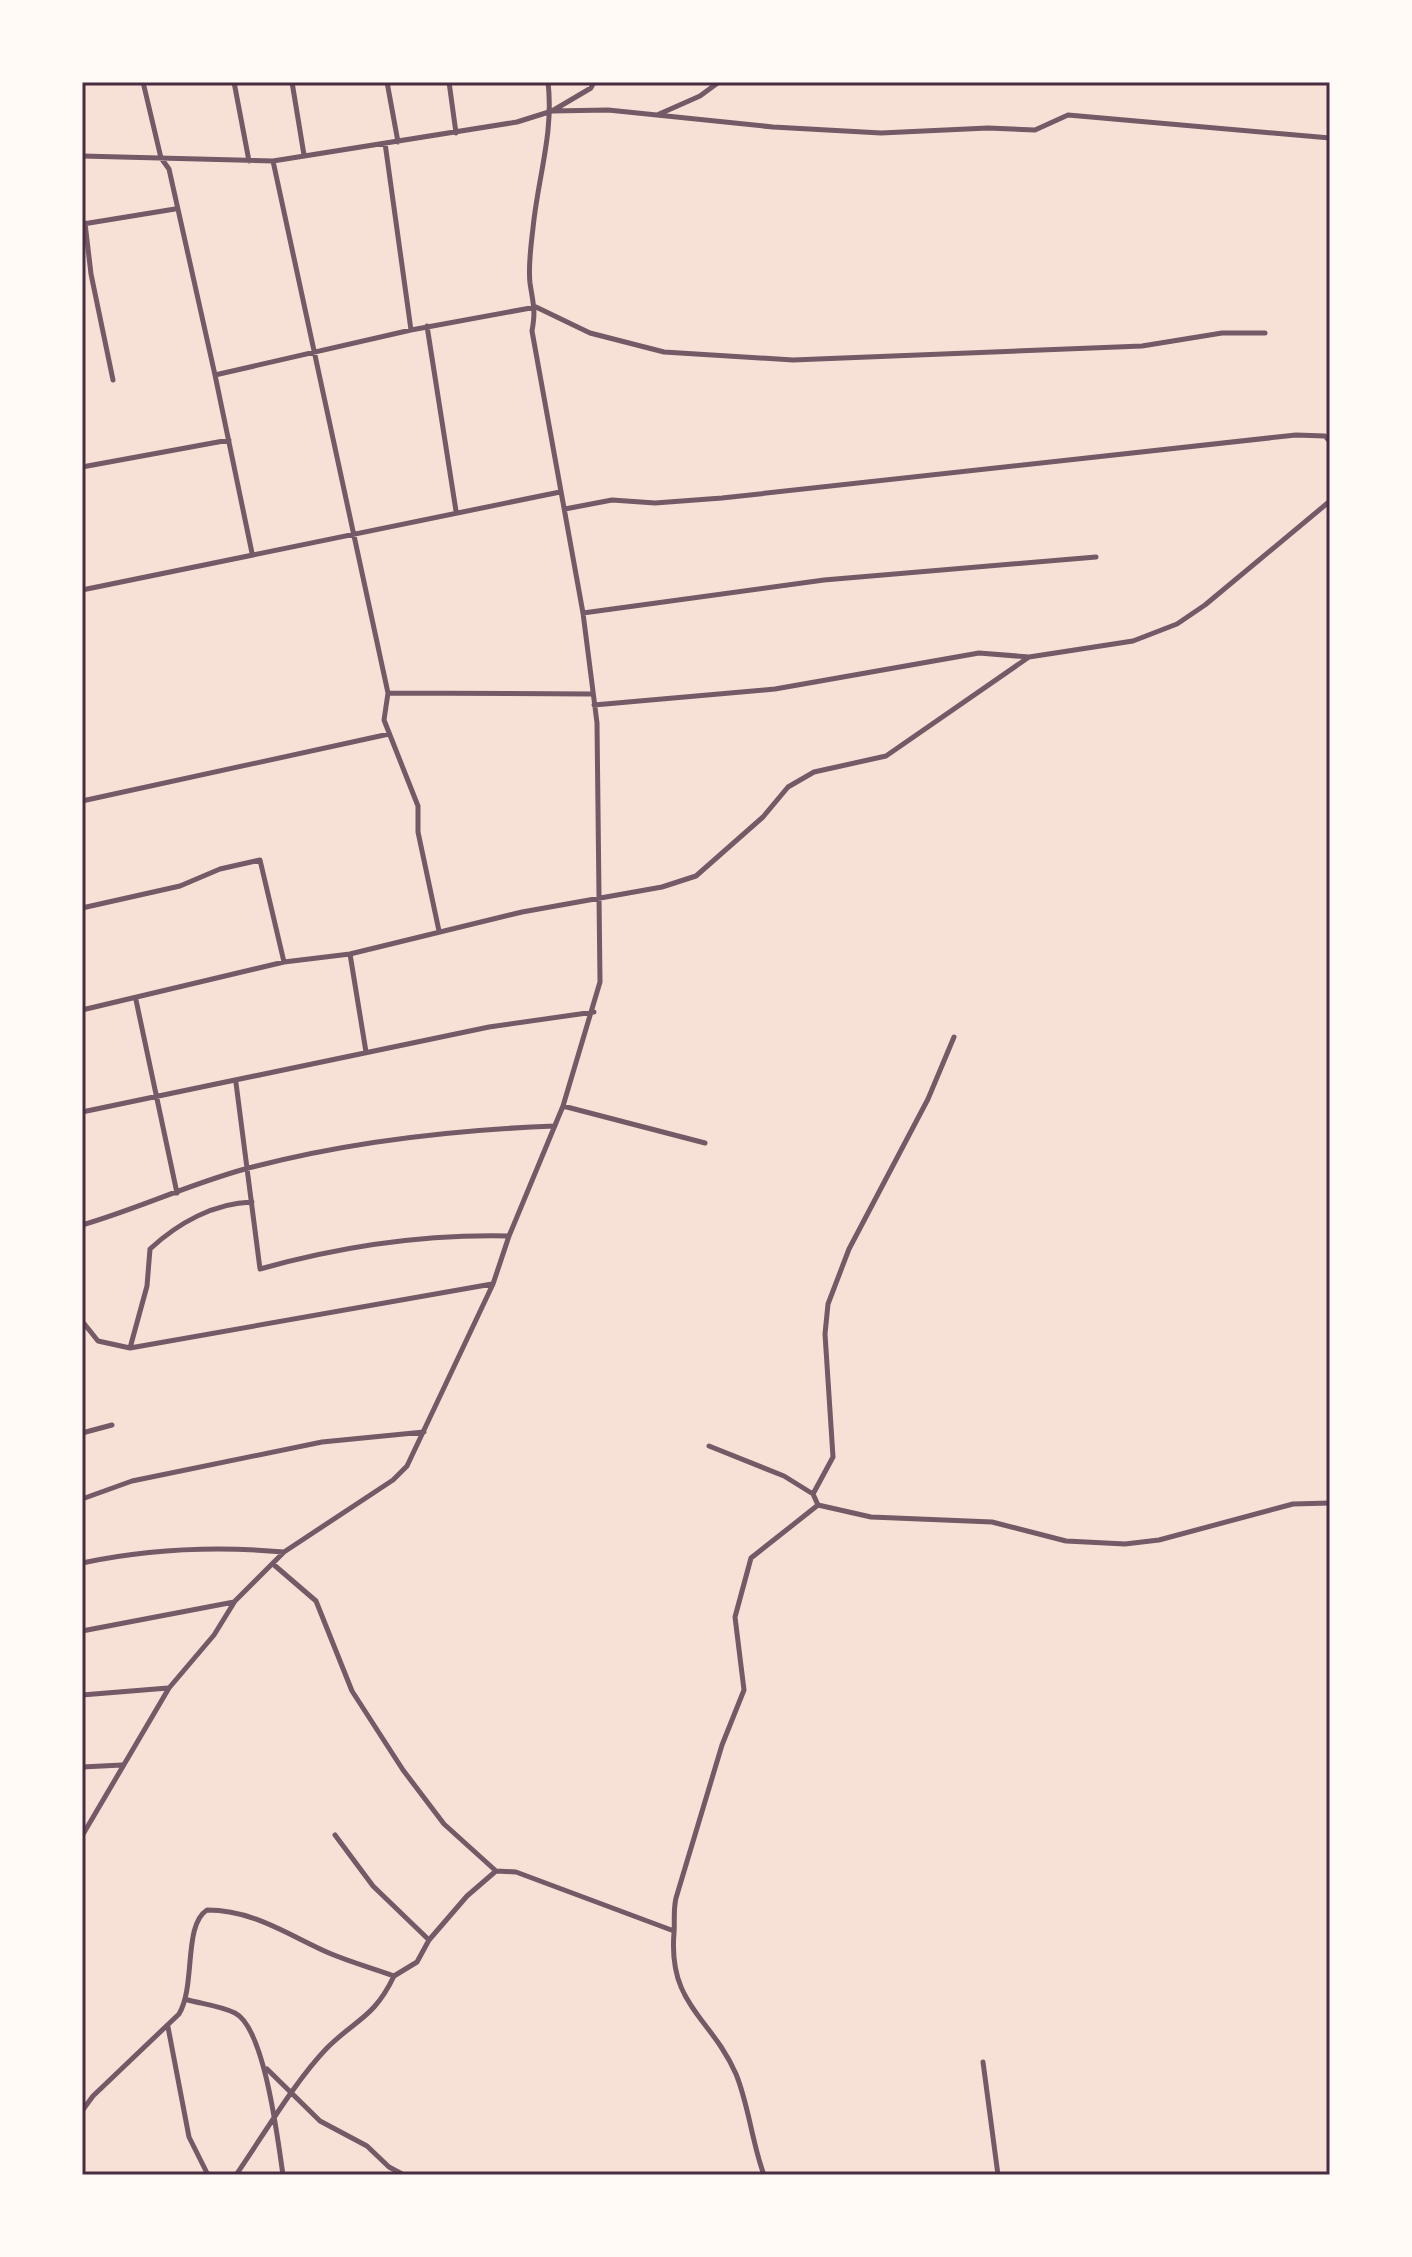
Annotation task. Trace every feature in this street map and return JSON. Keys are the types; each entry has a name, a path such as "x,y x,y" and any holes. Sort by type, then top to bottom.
{"street":[{"path":"143,82 161,158 169,169 175,209 215,375 252,553"},
{"path":"234,82 249,161"},
{"path":"292,82 304,155"},
{"path":"387,82 398,142"},
{"path":"449,82 456,133"},
{"path":"82,1836 169,1688 214,1635 235,1601 284,1552 393,1480 407,1466 493,1284 509,1236 563,1106 594,1012 600,982 600,815 594,705 583,613 532,331 536,307 530,281 533,225 552,111 548,82"},
{"path":"552,111 591,88 594,82"},
{"path":"656,115 700,96 719,82"},
{"path":"82,156 273,161 456,133 552,111 608,110 773,127 881,133 988,128 1035,130 1068,115 1330,138"},
{"path":"385,143 411,330"},
{"path":"273,161 388,693 384,720 418,806 418,832 439,931"},
{"path":"113,380 84,224 175,209"},
{"path":"82,278 91,274"},
{"path":"215,375 427,326 536,307 590,333 664,352 793,360 1142,346 1222,333 1265,333"},
{"path":"427,326 456,511"},
{"path":"565,509 612,500 655,503 722,498 1316,433 1330,442"},
{"path":"82,467 229,440"},
{"path":"82,590 560,492"},
{"path":"594,705 775,689 979,653 1029,657 1133,641 1177,624 1205,605 1330,501"},
{"path":"583,613 824,580 1096,557"},
{"path":"82,1010 136,1000 284,962 350,954 439,931 662,887 696,876 763,817 788,787 814,772 886,756 1029,657"},
{"path":"388,693 591,694"},
{"path":"82,801 389,734"},
{"path":"82,908 180,886 220,869 260,860 284,962"},
{"path":"350,954 366,1052"},
{"path":"136,1000 177,1193"},
{"path":"82,1112 236,1083 489,1027 594,1012"},
{"path":"813,1494 833,1457 825,1334 828,1304 849,1249 928,1099 954,1037"},
{"path":"236,1083 260,1269 319,1254 403,1239 451,1235 509,1236"},
{"path":"563,1106 705,1143"},
{"path":"82,1225 247,1169 375,1142 555,1126"},
{"path":"130,1348 147,1286 150,1249 201,1214 232,1202 252,1202"},
{"path":"82,1321 98,1341 130,1348 493,1284"},
{"path":"82,1433 112,1425"},
{"path":"82,1499 132,1481 322,1442 424,1432"},
{"path":"709,1446 784,1476 813,1494 818,1505"},
{"path":"764,2175 736,2074 679,1987 670,1948 674,1931 671,1919 676,1898 722,1745 744,1690 735,1617 751,1558 818,1505 871,1517 992,1522 1066,1541 1125,1544 1171,1537 1293,1504 1330,1503"},
{"path":"82,1563 180,1550 233,1547 284,1552"},
{"path":"273,1564 316,1601 352,1691 403,1770 444,1824 496,1871 516,1872 674,1931"},
{"path":"82,1631 235,1601"},
{"path":"82,1695 169,1688"},
{"path":"82,1767 122,1765"},
{"path":"335,1835 373,1886 429,1940"},
{"path":"236,2175 327,2048 367,2018 383,1999 394,1976 417,1962 429,1940 467,1896 496,1871"},
{"path":"82,2111 93,2096 167,2026 188,2000 193,1925 207,1910 224,1910 281,1926 328,1952 394,1976"},
{"path":"188,2000 238,2014 267,2068 292,2095 320,2121 367,2146 389,2167 404,2175"},
{"path":"167,2026 189,2137 208,2175"},
{"path":"983,2062 998,2175"},
{"path":"267,2068 283,2175"}]}
